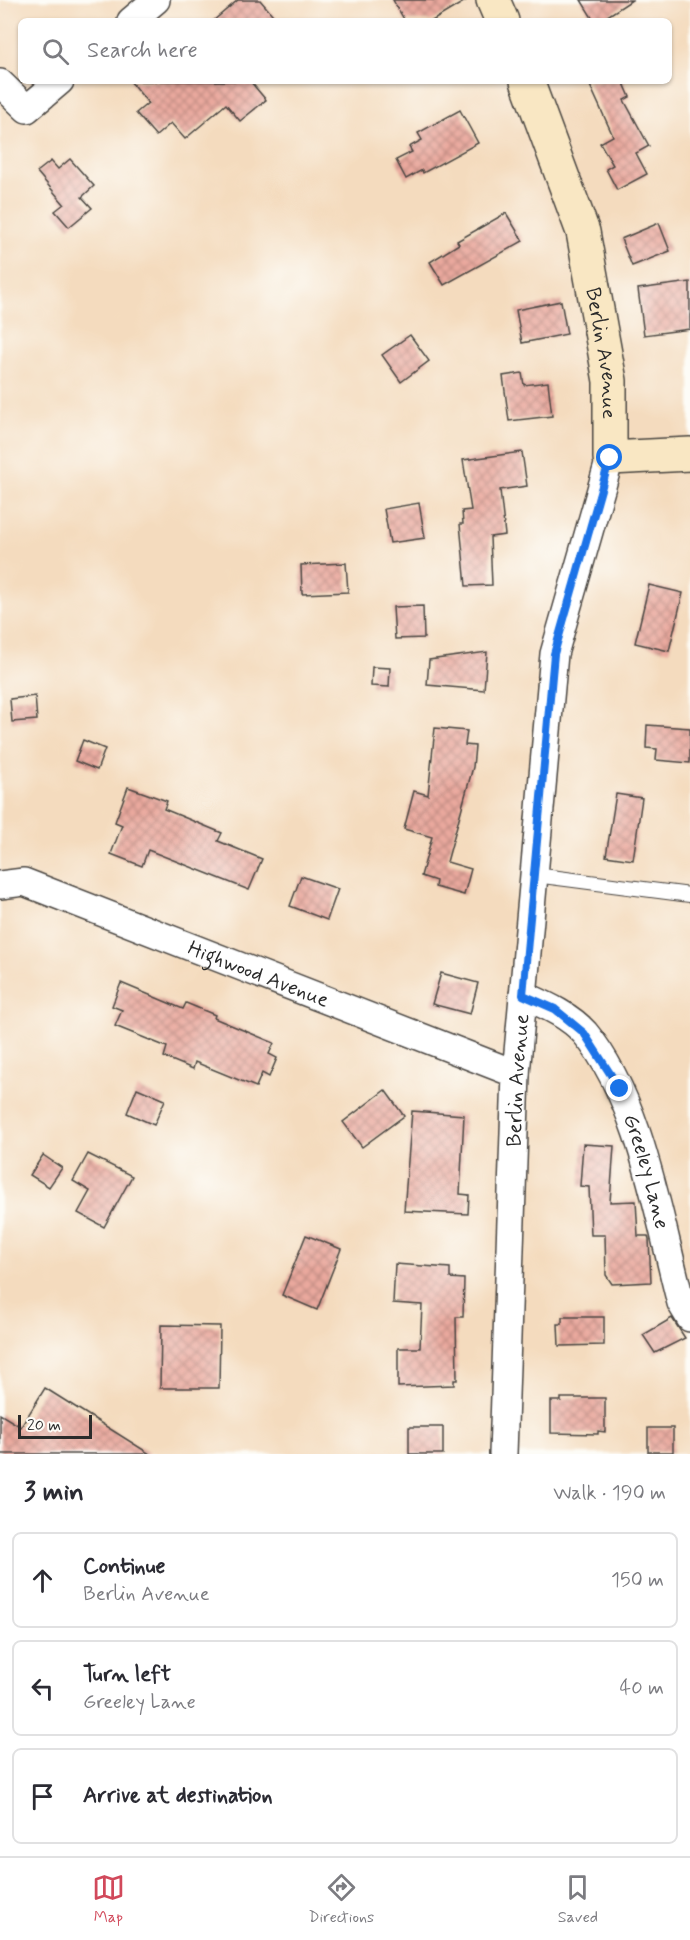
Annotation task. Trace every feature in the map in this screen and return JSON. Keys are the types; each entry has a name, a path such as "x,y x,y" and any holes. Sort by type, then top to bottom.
{"street":[{"path":"135,18 156,0"},
{"path":"493,0 501,18"},
{"path":"0,83 27,109 56,84"},
{"name":"Berlin Avenue","path":"503,1454 516,1074 554,654 610,458 610,381 583,232 528,84"},
{"path":"610,458 690,454"},
{"name":"Highwood Avenue","path":"0,885 24,882 516,1074"},
{"name":"Greeley Lane","path":"523,995 555,1009 584,1033 620,1089 642,1152 681,1303 690,1318"}],"lane":[{"path":"535,875 690,895"}],"building":[{"path":"238,0 260,0 275,18 217,18"},
{"path":"393,0 467,0 437,18 403,18"},
{"path":"581,0 632,0 605,18 592,18"},
{"path":"132,84 253,84 266,100 240,121 226,104 185,139 171,123 156,136 136,113 148,103"},
{"path":"589,84 624,84 630,97 624,100 649,146 636,153 647,174 617,190 606,169 613,165 600,143 613,136"},
{"path":"460,110 478,143 423,173 422,170 406,179 396,160 412,152 409,147 422,140 418,133"},
{"path":"70,159 94,186 82,197 92,208 69,227 55,211 64,204 37,172 51,161 58,169"},
{"path":"506,213 523,241 444,285 430,262 459,244 457,241"},
{"path":"659,223 670,251 632,266 621,239"},
{"path":"690,282 690,329 644,335 638,289"},
{"path":"561,301 567,334 522,343 516,310"},
{"path":"410,335 429,361 401,382 382,355"},
{"path":"522,373 524,385 548,382 552,416 509,421 503,376"},
{"path":"522,452 527,486 500,490 505,535 490,537 492,585 466,586 460,524 463,524 462,511 471,510 463,460"},
{"path":"419,503 425,538 390,543 384,509"},
{"path":"346,563 348,592 302,594 301,565"},
{"path":"649,585 683,593 669,651 635,643"},
{"path":"423,606 424,638 395,639 393,607"},
{"path":"487,652 484,690 427,685 429,660"},
{"path":"372,667 390,668 389,687 371,686"},
{"path":"35,696 37,720 12,722 10,699"},
{"path":"647,725 690,728 690,763 656,760 657,749 646,748"},
{"path":"435,728 467,731 465,745 475,746 473,767 447,862 471,869 464,895 435,887 436,881 421,876 432,837 404,829 414,791 428,795"},
{"path":"83,740 105,749 97,770 75,761"},
{"path":"128,787 167,801 164,809 222,833 218,841 262,859 249,890 148,850 142,866 111,854 122,825 115,822"},
{"path":"616,794 642,798 633,860 606,856"},
{"path":"301,876 338,889 327,920 290,906"},
{"path":"441,973 478,983 470,1014 432,1004"},
{"path":"121,983 183,1009 186,1003 215,1015 214,1018 274,1043 269,1054 277,1058 269,1077 262,1073 256,1087 195,1062 193,1069 164,1057 167,1047 115,1026 122,1010 112,1006"},
{"path":"137,1088 165,1100 154,1125 127,1113"},
{"path":"385,1090 404,1116 362,1147 343,1122"},
{"path":"412,1111 464,1115 460,1194 469,1195 468,1214 404,1211"},
{"path":"583,1144 614,1146 610,1202 636,1201 638,1236 648,1236 649,1239 651,1282 612,1284 606,1275 605,1235 591,1235 589,1187 580,1186"},
{"path":"88,1154 132,1176 104,1227 78,1213 90,1191 73,1181"},
{"path":"43,1155 62,1168 49,1187 30,1175"},
{"path":"306,1235 341,1249 317,1310 282,1295"},
{"path":"395,1264 450,1268 450,1278 464,1279 463,1317 456,1317 457,1380 454,1380 454,1385 398,1387 398,1348 420,1348 422,1305 393,1303"},
{"path":"562,1317 604,1317 604,1345 559,1346 558,1324 562,1324"},
{"path":"672,1318 685,1338 655,1353 643,1335"},
{"path":"161,1325 220,1326 219,1388 160,1388"},
{"path":"45,1388 150,1454 0,1454 0,1414 21,1427"},
{"path":"561,1398 605,1398 605,1432 598,1431 598,1434 551,1433 551,1401 561,1401"},
{"path":"409,1427 443,1427 443,1454 409,1454"},
{"path":"648,1428 673,1428 673,1452 648,1452"}],"route":[{"path":"610,458 554,654 523,995 555,1009 584,1033 620,1089"}]}
